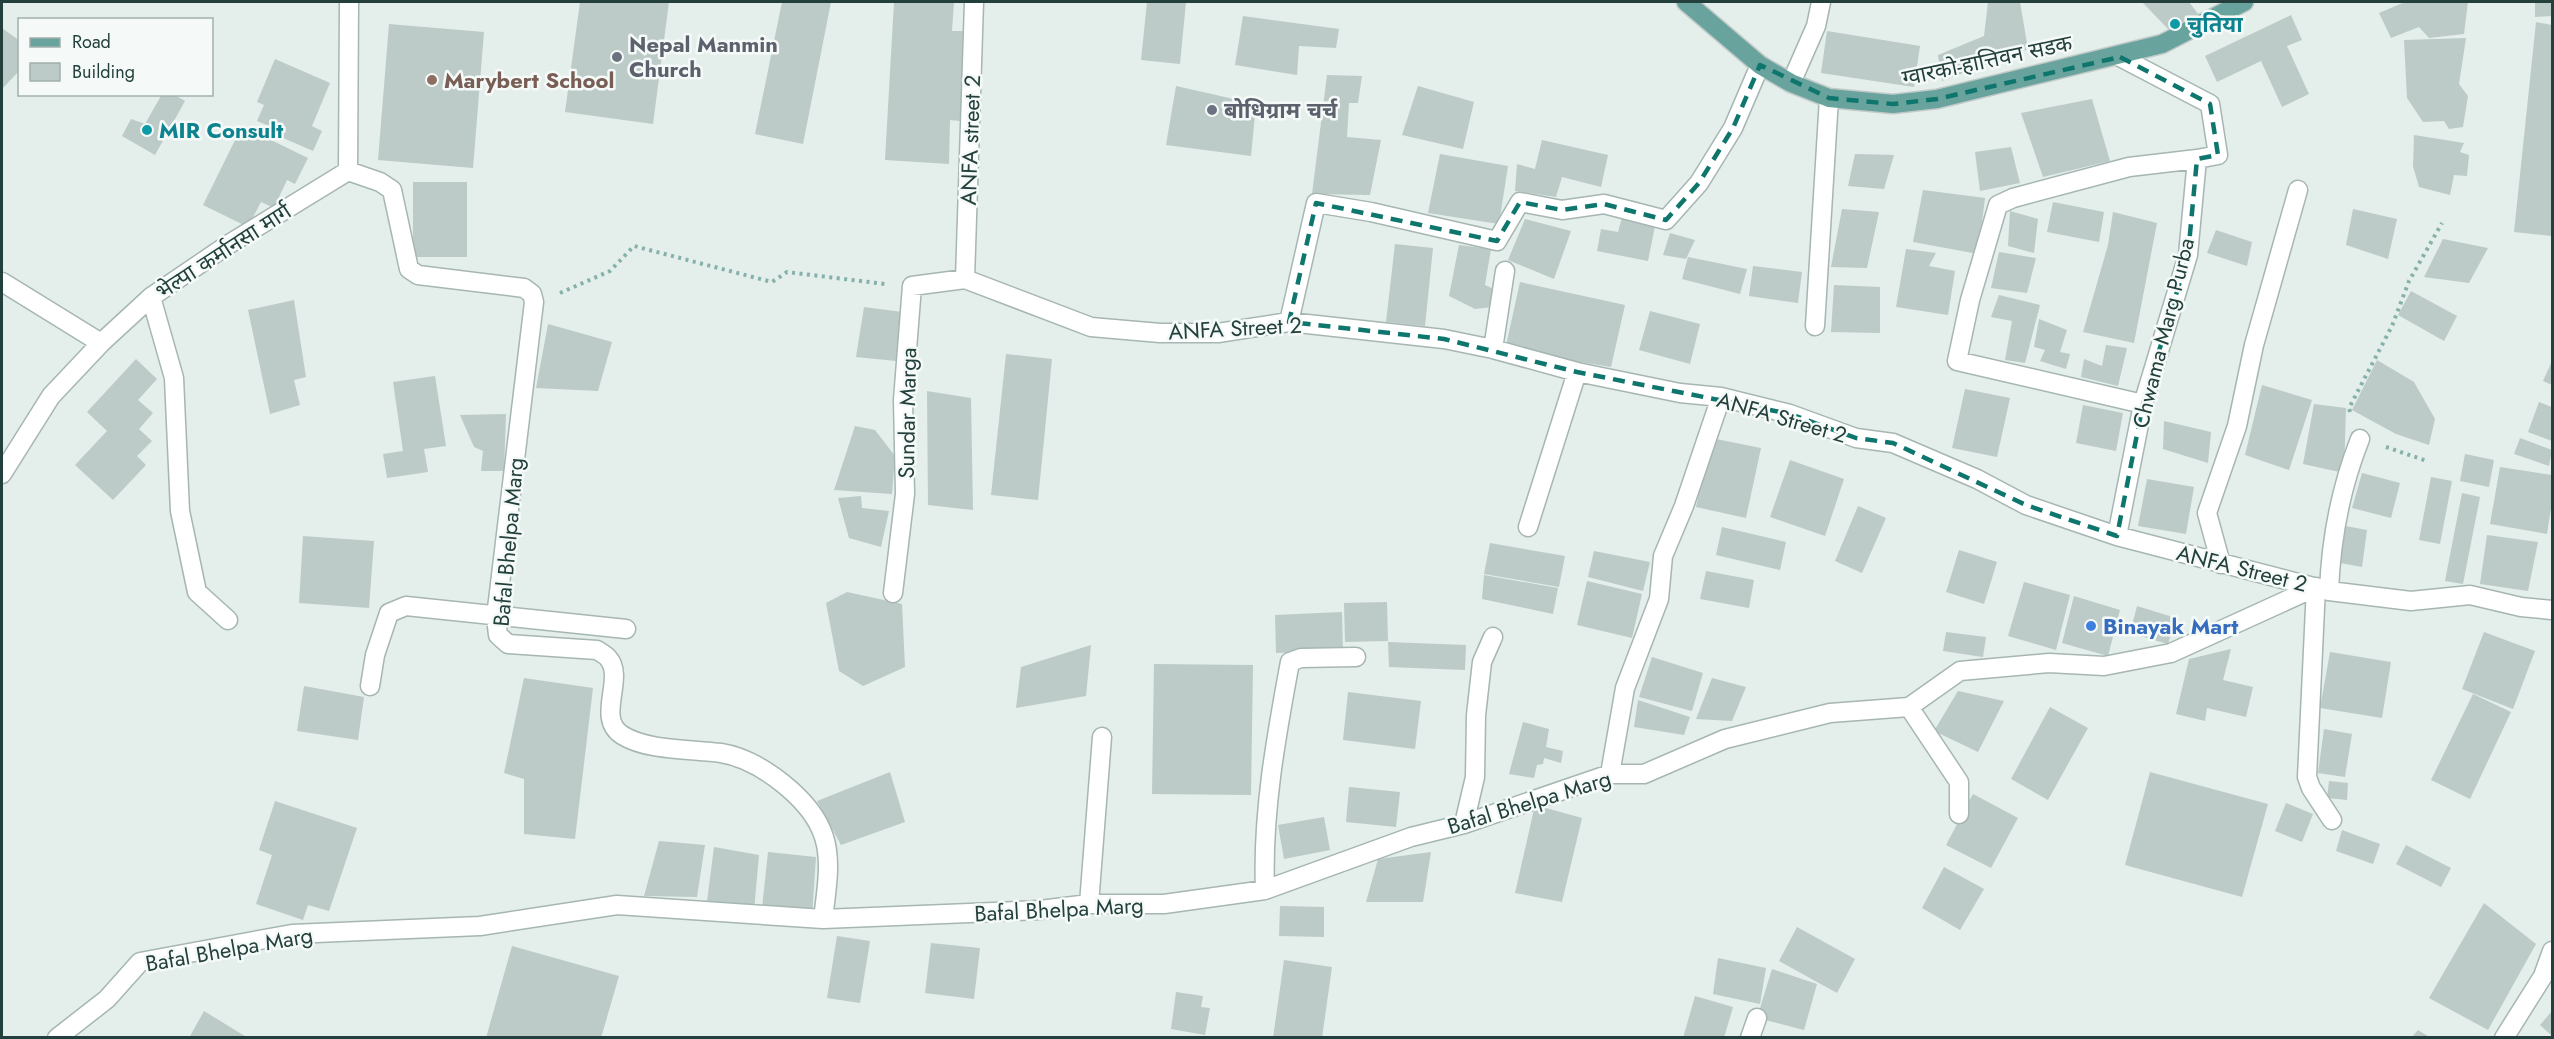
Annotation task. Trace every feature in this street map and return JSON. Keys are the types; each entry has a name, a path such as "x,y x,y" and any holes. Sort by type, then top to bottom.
{"main road":[{"name":"ग्वारको-हात्तिवन सडक","path":"1686,2 1760,65 1791,83 1829,98 1893,104 1937,99 2120,57 2163,44 2244,2"}],"street":[{"path":"349,2 348,171 380,182 392,190 409,269 418,275 524,288 532,294 534,302"},
{"name":"ANFA street 2","path":"965,279 974,2"},
{"path":"1791,83 1816,26 1821,2"},
{"path":"2120,57 2210,104 2218,155 2129,167 2013,198 1998,205 1970,300 1957,361 2143,404"},
{"path":"1289,322 1316,203 1371,212 1497,241 1520,202 1562,210 1604,204 1666,220 1700,183 1728,137 1760,65"},
{"path":"1815,326 1829,98"},
{"name":"Chwama Marg Purba","path":"2117,536 2143,404 2188,255 2197,159"},
{"name":"भेल्पा कर्मानसा मार्ग","path":"2,474 51,396 101,343 151,297 226,246 348,171"},
{"path":"2221,564 2207,513 2236,426 2254,345 2298,190"},
{"path":"1493,349 1505,271"},
{"path":"912,286 965,279"},
{"name":"ANFA Street 2","path":"965,279 1091,327 1160,333 1218,333 1289,322 1444,339 1493,349 1577,372 1680,393 1721,397 1790,414 1856,438 1893,443 1977,479 2026,506 2117,536 2221,564 2323,589 2411,601 2470,595 2553,610"},
{"path":"2,282 101,343"},
{"name":"Sundar Marga","path":"893,594 905,494 903,400 912,286"},
{"path":"151,297 174,378 180,511 197,592 228,620"},
{"name":"Bafal Bhelpa Marg","path":"534,302 496,617 498,635 508,644 597,650 608,658 613,668 611,716 613,727 623,736 659,747 724,753 765,769 806,805 824,837 828,877 824,919"},
{"path":"1528,527 1577,372"},
{"path":"1610,774 1625,688 1659,599 1663,556 1684,506 1721,397"},
{"path":"2332,820 2311,788 2307,777 2323,589 2346,473 2360,439"},
{"path":"1959,814 1959,782 1909,707 1960,671 2049,663 2104,666 2171,652 2323,589"},
{"path":"370,686 375,655 389,613 406,606 626,629"},
{"path":"1464,824 1475,777 1476,715 1482,662 1493,637"},
{"path":"1265,890 1263,847 1279,721 1290,662 1300,658 1356,657"},
{"name":"Bafal Bhelpa Marg","path":"57,1038 107,999 140,962 292,934 480,926 617,905 824,919 1040,910 1089,904 1164,904 1265,890 1412,837 1464,824 1610,774 1644,774 1725,739 1830,713 1909,707"},
{"path":"1089,904 1102,737"},
{"path":"2504,1038 2543,976 2553,951"},
{"path":"1750,1038 1757,1018"}],"path":[{"path":"2427,461 2360,439 2349,408 2392,326 2409,281 2442,223"},
{"path":"534,302 578,287 610,271 634,246 772,282 787,272 860,282 912,286"}],"highlighted area":[{"path":"2120,57 2210,104 2218,155 2197,159 2188,255 2143,404 2117,536 2026,505 1893,443 1856,438 1790,414 1577,372 1444,339 1289,322 1316,203 1497,241 1520,202 1562,210 1604,204 1666,220 1699,183 1733,128 1760,65 1829,98 1893,104 1937,99"}],"building":[{"name":"Nepal Manmin Church","path":"580,2 669,2 653,124 565,112"},
{"path":"782,2 831,2 803,144 755,134"},
{"path":"894,2 954,2 952,31 966,31 960,121 950,120 949,164 885,160"},
{"path":"1147,2 1186,2 1180,64 1141,60"},
{"path":"1988,2 2020,2 2028,49 1942,81 1938,55 1984,36"},
{"name":"चुतिया","path":"2142,2 2189,2 2199,15 2173,34"},
{"path":"2405,2 2468,2 2464,34 2429,38 2419,27 2391,38 2379,13"},
{"path":"2535,2 2552,2 2552,16 2535,17"},
{"path":"2291,15 2302,40 2287,46 2309,94 2282,107 2261,61 2217,82 2205,56"},
{"path":"1243,16 1339,29 1336,48 1299,46 1297,75 1235,65"},
{"path":"2536,22 2552,25 2552,236 2514,232"},
{"name":"Marybert School","path":"389,24 484,32 473,168 378,160"},
{"path":"2,28 18,40 18,72 2,89"},
{"path":"1827,31 1920,46 1914,87 1821,73"},
{"path":"2466,38 2459,84 2468,96 2463,127 2449,129 2444,121 2423,122 2407,98 2404,40"},
{"path":"275,59 330,83 312,126 322,131 313,151 281,137 282,131 257,121 264,105 257,102"},
{"path":"1327,75 1362,76 1358,103 1349,103 1347,137 1381,140 1370,195 1312,194"},
{"path":"1176,86 1256,104 1251,156 1166,145"},
{"path":"1418,86 1474,102 1463,149 1402,135"},
{"name":"MIR Consult","path":"161,96 176,96 185,101 155,155 122,136 131,119 145,124"},
{"path":"2092,99 2110,161 2043,177 2021,113"},
{"path":"242,126 308,158 295,184 287,180 274,208 261,202 248,227 203,205"},
{"path":"2414,135 2464,143 2460,152 2469,155 2467,176 2454,175 2450,195 2419,187 2413,166"},
{"path":"1542,140 1608,155 1601,187 1562,177 1556,197 1515,191 1517,164 1535,169"},
{"path":"2011,147 2020,183 1980,191 1975,152"},
{"path":"1440,154 1508,166 1499,224 1428,213"},
{"path":"1855,154 1894,155 1884,189 1848,186"},
{"path":"413,182 467,182 467,257 413,257"},
{"path":"1923,190 1985,198 1978,254 1913,242"},
{"path":"2053,202 2104,212 2099,242 2047,232"},
{"path":"1842,209 1879,212 1867,268 1831,267"},
{"path":"2353,209 2397,219 2388,259 2346,245"},
{"path":"2010,211 2038,219 2034,253 2008,246"},
{"path":"2113,212 2157,223 2134,343 2083,332 2108,245"},
{"path":"1623,214 1655,226 1648,261 1597,251 1601,229 1618,232"},
{"path":"1525,219 1571,231 1554,279 1508,260"},
{"path":"2216,230 2252,242 2247,266 2207,253"},
{"path":"1670,233 1695,240 1686,259 1663,255"},
{"path":"2443,239 2488,248 2469,283 2424,277"},
{"path":"1395,244 1433,248 1425,326 1386,322"},
{"path":"1459,245 1491,249 1485,285 1494,289 1492,307 1475,309 1449,296"},
{"path":"1906,249 1936,253 1929,266 1955,271 1948,315 1896,307"},
{"path":"1999,252 2036,258 2027,293 1991,288"},
{"path":"1688,257 1747,269 1740,294 1682,279"},
{"path":"1753,266 1802,272 1798,303 1749,296"},
{"path":"1520,282 1625,305 1611,367 1505,350"},
{"path":"1834,285 1880,287 1880,333 1831,332"},
{"path":"2411,291 2457,316 2444,341 2398,315"},
{"path":"1999,295 2040,305 2025,363 2005,360 2012,321 1991,317"},
{"path":"294,300 306,377 294,380 300,405 270,414 248,310"},
{"path":"864,307 902,312 896,361 856,357"},
{"path":"1650,311 1700,324 1690,364 1639,350"},
{"path":"2039,319 2067,330 2060,352 2070,354 2066,369 2040,361 2045,350 2034,347"},
{"path":"548,324 612,342 598,391 536,388"},
{"path":"2106,345 2127,348 2118,386 2081,377 2084,359 2102,366"},
{"path":"1006,354 1052,359 1038,500 991,495"},
{"path":"136,359 157,379 138,400 153,413 139,429 152,441 137,456 146,465 113,500 75,465 107,431 87,412"},
{"path":"2377,360 2414,382 2435,419 2429,445 2396,434 2352,410"},
{"path":"2552,361 2552,385 2543,381"},
{"path":"435,376 446,446 424,449 428,472 387,478 383,454 403,451 393,382"},
{"path":"2262,385 2312,400 2289,470 2245,455"},
{"path":"1965,389 2010,398 1997,457 1952,448"},
{"path":"927,391 971,398 973,510 928,505"},
{"path":"2539,402 2552,407 2552,441 2528,432"},
{"path":"2314,404 2346,408 2344,473 2303,464"},
{"path":"2083,405 2123,413 2116,451 2076,443"},
{"path":"506,414 504,471 481,471 483,451 474,447 460,415"},
{"path":"2164,421 2211,432 2208,463 2163,449"},
{"path":"855,426 875,430 895,456 892,494 834,490"},
{"path":"1711,438 1761,448 1746,518 1696,507"},
{"path":"2520,438 2552,450 2549,466 2514,454"},
{"path":"2465,454 2494,460 2489,487 2460,481"},
{"path":"1790,460 1844,479 1825,536 1770,517"},
{"path":"2500,467 2552,475 2552,502 2547,534 2490,524"},
{"path":"2362,473 2400,483 2391,518 2352,508"},
{"path":"2431,477 2452,481 2440,544 2419,540"},
{"path":"2147,479 2194,487 2186,534 2138,526"},
{"path":"2462,493 2480,497 2463,584 2445,581"},
{"path":"861,496 862,508 889,511 881,547 849,538 838,498"},
{"path":"1858,506 1886,518 1862,573 1835,561"},
{"path":"2340,525 2367,530 2362,567 2335,562"},
{"path":"1722,527 1786,542 1780,570 1716,555"},
{"path":"2487,535 2538,542 2528,591 2480,584"},
{"path":"303,536 374,541 369,608 299,603"},
{"path":"1490,543 1565,556 1559,587 1484,574"},
{"path":"1959,550 1997,562 1984,604 1946,592"},
{"path":"1594,551 1650,562 1643,591 1588,577"},
{"path":"1706,571 1754,580 1749,608 1700,599"},
{"path":"1484,575 1558,588 1553,614 1482,599"},
{"path":"1587,581 1642,594 1632,638 1577,625"},
{"path":"2024,582 2070,595 2056,650 2008,636"},
{"path":"847,592 902,604 905,667 863,686 839,671 826,603"},
{"name":"Binayak Mart","path":"2074,596 2120,610 2108,656 2062,643"},
{"path":"1387,602 1388,641 1345,642 1344,603"},
{"path":"2137,606 2176,618 2168,644 2130,633"},
{"path":"1342,612 1343,651 1276,653 1275,615"},
{"path":"1946,632 1986,637 1983,657 1943,651"},
{"path":"2484,632 2535,651 2513,709 2462,689"},
{"path":"1388,642 1466,645 1465,670 1389,667"},
{"path":"1091,645 1086,696 1016,708 1021,667"},
{"path":"2231,649 2223,680 2253,687 2246,717 2207,708 2205,721 2176,714 2189,659"},
{"path":"2330,652 2391,662 2382,718 2320,708"},
{"path":"1652,657 1703,673 1692,711 1639,697"},
{"path":"1154,664 1253,665 1251,795 1152,794"},
{"path":"524,678 593,688 575,839 524,834 524,779 504,773"},
{"path":"1712,678 1746,687 1732,721 1696,719"},
{"path":"304,686 364,697 358,740 297,731"},
{"path":"1958,691 2004,701 1978,752 1934,731"},
{"path":"1348,692 1421,701 1415,749 1343,740"},
{"path":"2473,694 2511,712 2470,799 2431,780"},
{"path":"1638,700 1690,717 1684,735 1634,727"},
{"path":"2050,707 2088,728 2048,800 2011,779"},
{"path":"1523,722 1549,729 1546,747 1563,751 1561,763 1544,758 1543,764 1537,765 1534,778 1509,774"},
{"path":"2324,729 2352,734 2345,777 2318,773"},
{"path":"890,772 905,822 841,845 817,801"},
{"path":"2150,772 2268,804 2242,897 2125,865"},
{"path":"2329,781 2348,783 2347,800 2327,798"},
{"path":"1349,787 1400,792 1396,827 1346,822"},
{"path":"1973,794 2018,818 1991,868 1946,845"},
{"path":"275,801 357,828 329,911 308,905 303,920 256,904 272,855 259,850"},
{"path":"2286,803 2313,814 2302,842 2275,831"},
{"path":"1535,805 1582,818 1562,902 1515,893"},
{"path":"1324,817 1330,850 1284,859 1278,825"},
{"path":"2342,830 2380,844 2373,864 2336,851"},
{"path":"659,841 705,845 697,897 644,896"},
{"path":"2406,845 2451,868 2441,887 2396,864"},
{"path":"714,847 759,855 754,911 707,901"},
{"path":"768,852 816,857 812,916 762,908"},
{"path":"1431,852 1423,902 1366,902 1378,859"},
{"path":"1944,867 1984,889 1960,930 1922,908"},
{"path":"2484,903 2536,944 2488,1030 2429,998"},
{"path":"1280,906 1324,907 1324,937 1279,936"},
{"path":"1797,927 1855,959 1837,993 1779,961"},
{"path":"837,936 870,941 860,1003 827,998"},
{"path":"931,943 980,948 974,999 925,993"},
{"path":"512,946 619,976 601,1038 486,1038"},
{"path":"1718,958 1766,968 1760,1004 1713,994"},
{"path":"1284,960 1332,967 1322,1038 1273,1038"},
{"path":"1772,969 1817,984 1804,1030 1757,1018"},
{"path":"1176,992 1203,996 1201,1007 1210,1008 1205,1035 1171,1029"},
{"path":"1695,996 1733,1007 1724,1038 1683,1038"},
{"path":"204,1011 248,1038 189,1038"},
{"path":"2552,1011 2552,1036 2540,1025"},
{"path":"2418,1030 2431,1038 2411,1038"}],"place":[{"name":"चुतिया","path":"2175,24"},
{"name":"Nepal Manmin Church","path":"617,57"},
{"name":"Marybert School","path":"432,80"},
{"name":"बोधिग्राम चर्च","path":"1212,110"},
{"name":"MIR Consult","path":"147,130"},
{"name":"Binayak Mart","path":"2091,626"}]}
